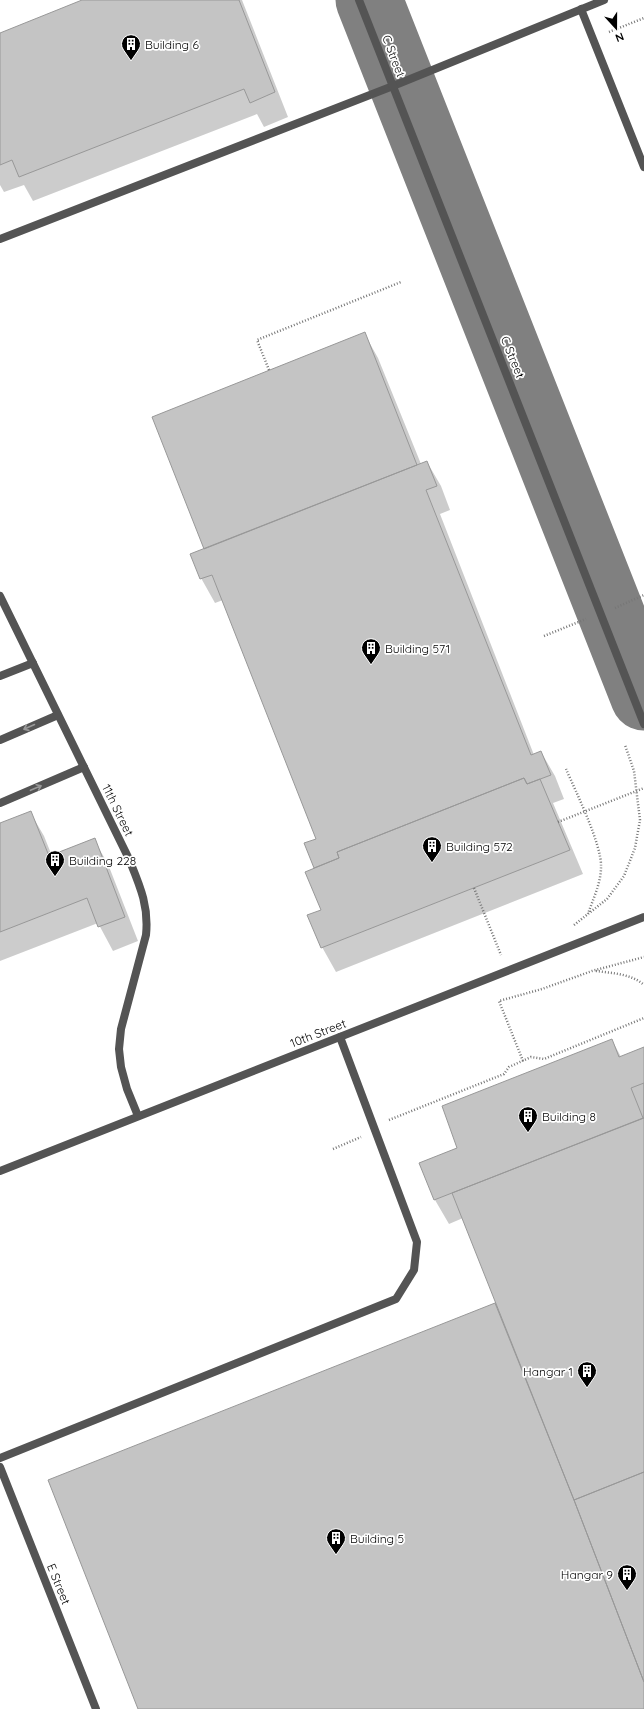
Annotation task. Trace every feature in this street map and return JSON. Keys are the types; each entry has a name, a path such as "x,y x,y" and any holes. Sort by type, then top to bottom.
{"street":[{"name":"C Street","path":"359,0 644,724"},
{"path":"0,239 393,86 604,0"},
{"path":"581,9 644,167"},
{"name":"11th Street","path":"0,596 129,859 139,883 148,920 146,935 121,1028 119,1049 123,1074 138,1116"},
{"path":"0,676 33,663"},
{"path":"0,740 58,714"},
{"path":"0,803 84,767"},
{"name":"10th Street","path":"0,1171 644,917"},
{"path":"0,1458 396,1299 414,1270 417,1242 340,1037"},
{"name":"E Street","path":"0,1467 96,1709"}],"path":[{"path":"609,32 644,18"},
{"path":"269,370 257,340 401,282"},
{"path":"568,929 587,916 607,899 624,876 635,848 640,820 634,771 626,746"},
{"path":"566,769 596,841 602,866 596,893 587,916"},
{"path":"558,822 644,788"},
{"path":"474,888 502,957 508,954"},
{"path":"523,1061 499,1001 542,989 592,971 644,958"},
{"path":"592,971 618,973 644,985"},
{"path":"333,1149 365,1136 387,1120 504,1074 509,1067 531,1057 544,1059 644,1018"}],"building":[{"name":"Building 6","path":"82,0 239,0 275,92 250,103 244,89 19,177 12,160 0,165 0,33"},
{"path":"365,332 417,465 204,549 152,417"},
{"name":"Building 571","path":"427,461 437,486 426,490 531,755 541,751 551,775 527,784 524,778 337,852 339,858 314,868 304,843 316,839 212,575 200,579 190,554"},
{"name":"Building 572","path":"524,778 527,784 540,779 570,850 321,948 307,915 321,910 305,872 339,858 337,852"},
{"name":"Building 228","path":"31,811 49,856 95,838 125,917 98,927 87,898 0,932 0,823"},
{"name":"Building 8","path":"612,1039 619,1057 644,1047 644,1118 434,1200 419,1163 457,1148 442,1106"},
{"path":"644,1083 644,1118 643,1118 631,1088"},
{"name":"Hangar 1","path":"643,1118 644,1472 574,1500 452,1193"},
{"name":"Building 5","path":"495,1303 574,1500 644,1682 644,1709 138,1709 48,1480"},
{"name":"Hangar 9","path":"644,1472 644,1682 574,1500"}],"taxiway":[{"path":"369,0 644,697"}],"place":[{"name":"Building 6","path":"131,61"},
{"name":"Building 571","path":"371,665"},
{"name":"Building 572","path":"432,863"},
{"name":"Building 228","path":"55,877"},
{"name":"Building 8","path":"528,1133"},
{"name":"Hangar 1","path":"587,1388"},
{"name":"Building 5","path":"336,1555"},
{"name":"Hangar 9","path":"627,1591"}]}
